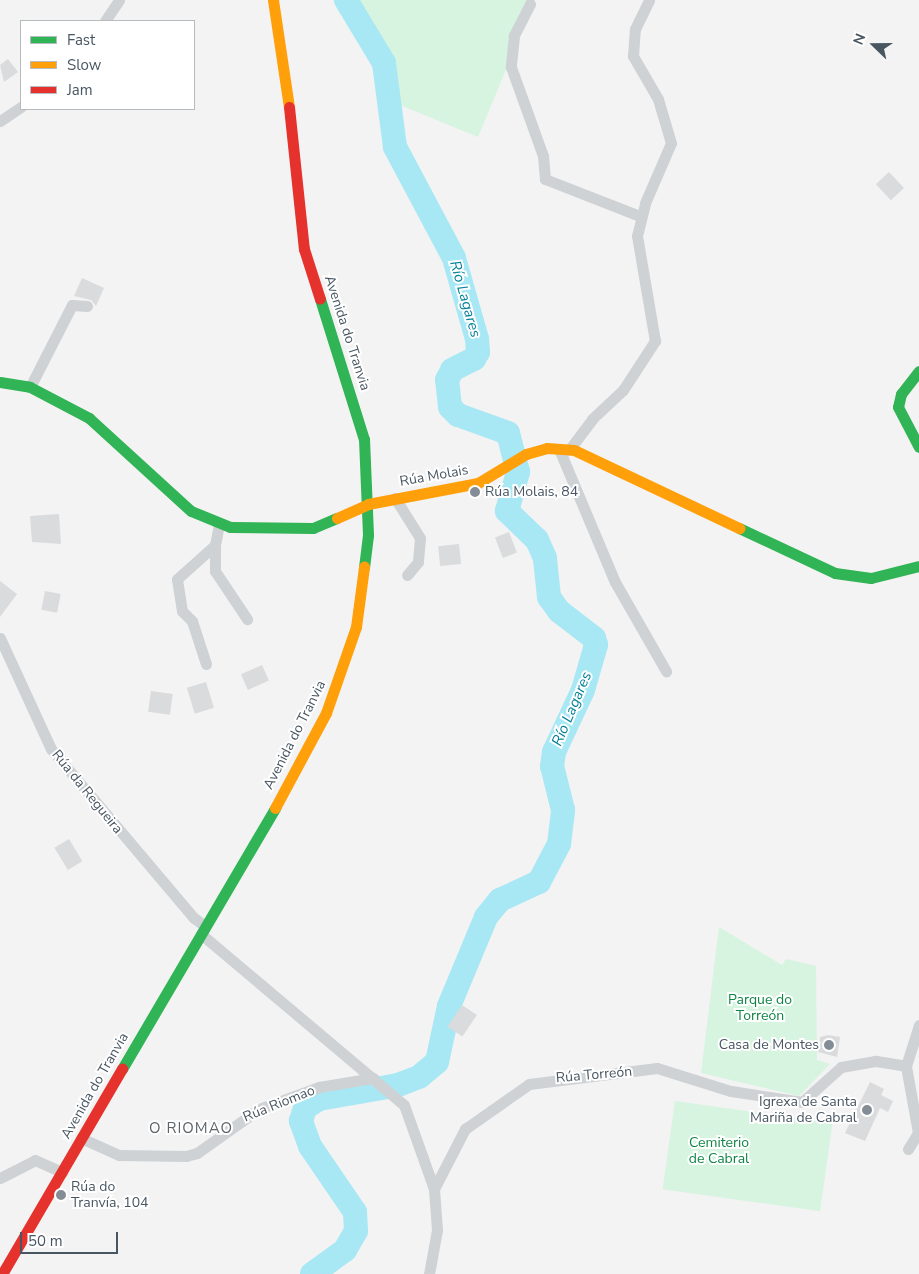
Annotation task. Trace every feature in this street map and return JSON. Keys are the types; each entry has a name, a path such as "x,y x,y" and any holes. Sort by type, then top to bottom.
{"main road":[{"name":"Avenida do Tranvia","path":"2,1274 295,774 340,680 362,593 368,504 364,440 298,216 289,98 273,0"},
{"path":"919,371 901,394 898,407 919,447"},
{"name":"Rúa Molais","path":"0,382 30,387 89,418 191,511 219,524 296,531 368,504 463,488 497,472 526,454 564,449"},
{"path":"564,449 835,573 871,578 919,566"}],"street":[{"path":"107,20 119,0"},
{"path":"649,0 635,29 633,56 658,99 671,143 640,216 639,263 655,341 623,390 564,449 615,582 666,671"},
{"path":"530,4 514,36 511,67 543,156 545,179 640,216"},
{"path":"0,121 20,109"},
{"path":"30,387 72,305 86,306"},
{"path":"395,498 420,538 418,562 407,575"},
{"path":"219,524 215,544 215,571 247,619"},
{"path":"206,664 192,620 182,611 177,579 215,544"},
{"name":"Rúa da Regueira","path":"0,638 51,749 203,930 373,1078 397,1095 434,1189"},
{"path":"908,1150 918,1133 906,1066 919,1024"},
{"name":"Rúa Torreón","path":"434,1189 465,1129 529,1084 549,1078 657,1068 731,1091 802,1102 841,1066 876,1061 906,1066"},
{"name":"Rúa Riomao","path":"82,1138 119,1155 186,1156 197,1153 259,1109 319,1087 373,1078"},
{"path":"0,1178 35,1160 62,1172"},
{"path":"430,1274 437,1230 434,1189"}],"green space":[{"path":"353,0 535,0 478,137 390,101"},
{"name":"Parque do Torreón","path":"719,927 782,965 786,959 816,966 817,1060 830,1064 799,1096 701,1073"},
{"name":"Cemiterio de Cabral","path":"675,1101 832,1123 820,1211 663,1189"}],"building":[{"path":"8,59 18,72 4,82 0,65"},
{"path":"889,172 904,188 891,200 876,184"},
{"path":"82,278 104,288 96,306 91,300 74,296"},
{"path":"59,514 61,544 32,542 30,516"},
{"path":"509,532 517,553 503,558 495,537"},
{"path":"459,544 461,564 440,566 438,546"},
{"path":"0,581 17,594 0,617"},
{"path":"45,591 61,594 57,613 41,610"},
{"path":"262,665 269,681 248,690 241,674"},
{"path":"206,682 214,708 195,714 187,688"},
{"path":"151,691 173,694 170,715 148,712"},
{"path":"69,839 82,861 68,870 54,848"},
{"path":"462,1005 477,1015 462,1037 447,1027"},
{"name":"Casa de Montes","path":"828,1035 840,1037 837,1057 818,1052 820,1037"},
{"name":"Igrexa de Santa Mariña de Cabral","path":"870,1082 884,1089 881,1095 893,1101 888,1112 880,1108 865,1141 845,1133"}],"waterway":[{"name":"Río Lagares","path":"312,1274 345,1250 356,1231 355,1212 310,1146 301,1121 305,1108 319,1099 398,1085 419,1077 437,1062 449,1006 486,917 500,900 539,882 559,844 563,810 552,766 554,752 583,690 596,645 594,638 559,611 549,597 545,558 537,540 507,511 518,472 508,433 458,415 450,407 447,380 452,370 474,359 478,352 477,339 454,258 395,147 384,63 346,0"}],"traffic: fast":[{"path":"320,299 364,439 368,535 364,567"},
{"path":"919,371 901,394 898,407 919,447"},
{"path":"0,382 30,387 89,418 191,511 230,527 313,528 337,518"},
{"path":"739,528 835,573 871,578 919,566"},
{"path":"122,1069 275,808"}],"traffic: slow":[{"path":"273,0 289,107"},
{"path":"337,518 368,504 478,483 526,454 547,448 574,450 739,528"},
{"path":"275,808 326,713 356,627 364,567"}],"traffic: jam":[{"path":"289,107 304,249 320,299"},
{"path":"2,1274 122,1069"}],"place":[{"name":"Rúa Molais, 84","path":"475,492"},
{"name":"Casa de Montes","path":"829,1045"},
{"name":"Igrexa de Santa Mariña de Cabral","path":"867,1110"},
{"name":"Rúa do Tranvía, 104","path":"61,1195"}],"district":[{"name":"O RIOMAO","path":"191,1129"}]}
